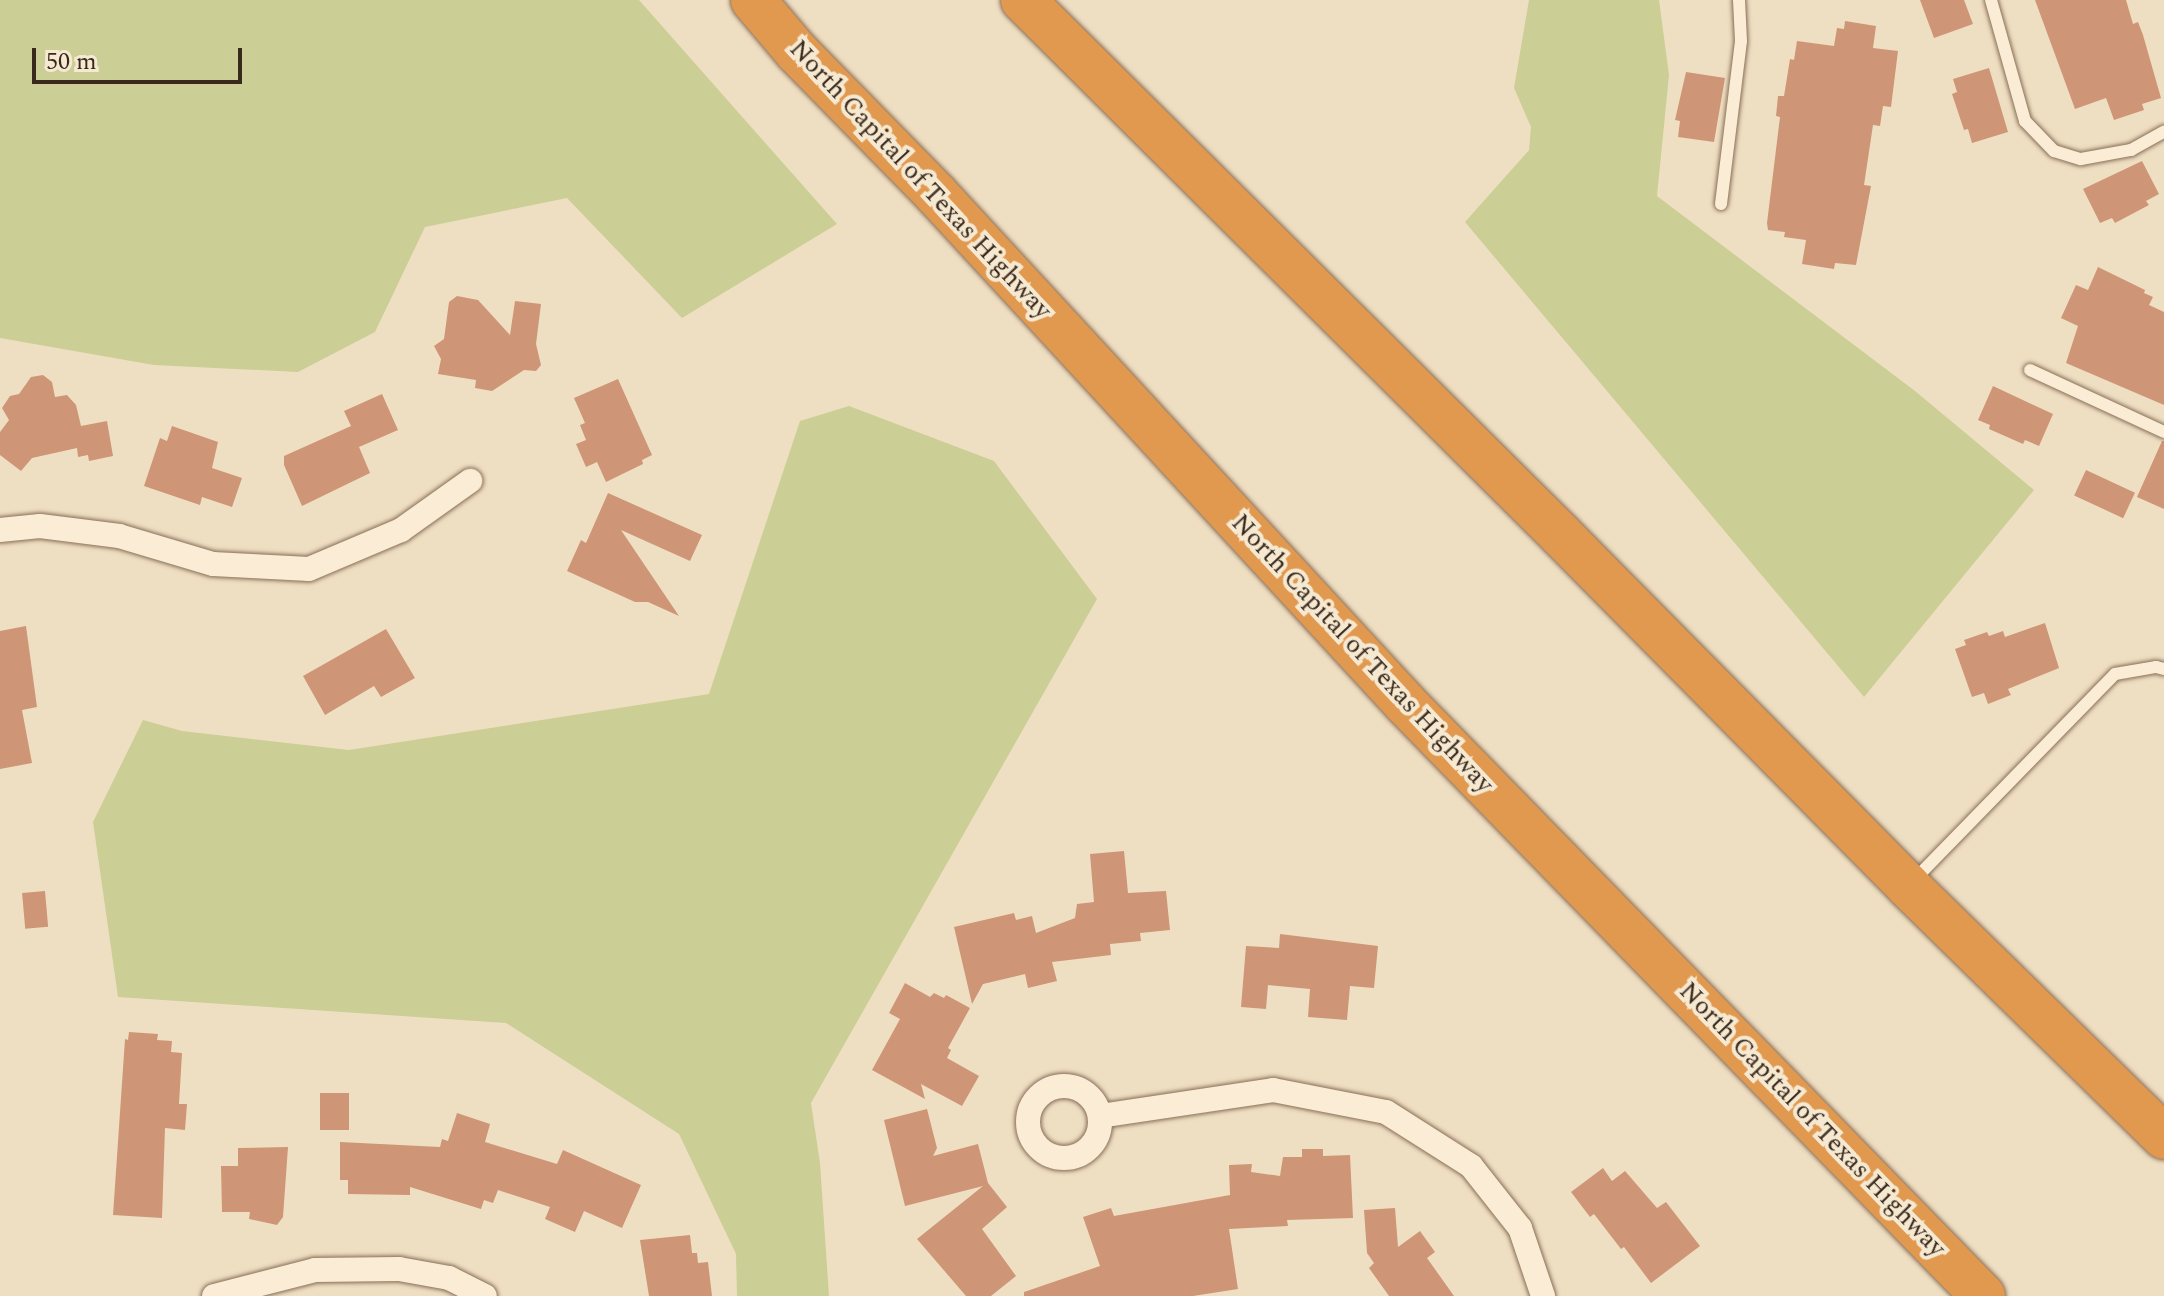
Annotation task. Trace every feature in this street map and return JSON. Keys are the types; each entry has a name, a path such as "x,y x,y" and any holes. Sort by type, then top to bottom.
{"highway":[{"name":"North Capital of Texas Highway","path":"753,0 797,52 936,194 1405,703 1983,1296"},
{"path":"1023,0 1573,547 1908,886 2164,1137"}],"street":[{"path":"0,530 40,526 119,536 213,564 309,569 401,530 470,481"},
{"path":"1100,1116 1273,1090 1386,1112 1471,1166 1520,1228 1543,1296"},
{"path":"214,1296 315,1270 399,1269 449,1278 485,1296"}],"lane":[{"path":"1721,204 1741,41 1739,0"},
{"path":"1991,0 2025,121 2054,151 2081,159 2131,150 2164,132"},
{"path":"2030,370 2164,432"},
{"path":"1908,886 2115,674 2156,667 2164,669"}],"green space":[{"path":"0,0 639,0 837,224 682,318 567,198 425,227 375,332 298,372 154,365 0,338"},
{"path":"1529,0 1659,0 1669,75 1657,196 1915,391 2034,490 1864,697 1465,222 1529,150 1531,127 1514,88"},
{"path":"849,406 994,461 1097,599 811,1103 820,1163 829,1296 737,1296 736,1254 679,1134 506,1023 118,997 93,822 143,720 182,731 349,750 709,694 800,421"}],"building":[{"path":"1920,0 1964,0 1973,24 1934,38"},
{"path":"2035,0 2126,0 2133,24 2138,22 2143,35 2161,98 2142,104 2144,110 2114,120 2106,98 2075,109"},
{"path":"1845,21 1876,26 1873,48 1898,51 1891,107 1883,106 1880,126 1873,125 1864,185 1871,186 1856,265 1835,263 1834,269 1802,264 1806,240 1784,237 1785,232 1768,230 1767,223 1780,117 1776,116 1778,96 1784,96 1790,59 1794,60 1797,41 1834,46 1837,28 1844,29"},
{"path":"1989,68 2008,132 1972,143 1968,129 1964,130 1952,94 1957,92 1953,79"},
{"path":"1686,72 1725,78 1714,142 1678,137 1680,121 1675,120"},
{"path":"2142,161 2159,194 2146,201 2149,205 2115,223 2112,218 2100,223 2083,189"},
{"path":"2098,267 2145,290 2144,293 2153,297 2149,305 2164,312 2164,405 2066,363 2078,326 2061,318 2076,285 2088,290"},
{"path":"457,296 478,300 510,335 515,301 541,304 536,344 541,365 536,371 524,370 492,391 475,388 476,380 438,374 441,359 434,346 444,339 449,302"},
{"path":"43,375 52,382 55,397 67,395 76,405 81,426 107,421 113,456 89,461 88,455 78,457 77,448 32,458 21,471 0,455 0,432 9,420 2,408 10,396 19,394 31,377"},
{"path":"618,379 652,455 642,460 643,464 606,482 597,462 586,467 576,444 586,440 580,425 585,423 574,398"},
{"path":"1993,386 2053,414 2039,446 2025,440 2023,444 1989,429 1990,425 1978,420"},
{"path":"382,394 398,430 359,447 370,473 302,506 284,465 284,456 351,426 344,411"},
{"path":"172,426 218,442 212,468 242,478 232,507 202,497 200,505 144,486 160,438 167,441"},
{"path":"2164,441 2164,509 2137,497"},
{"path":"2086,470 2135,493 2123,518 2074,495"},
{"path":"608,493 702,535 690,561 621,530 679,616 648,602 635,602 567,571 581,540 586,543"},
{"path":"2045,623 2059,668 2008,689 2011,695 1988,704 1984,693 1972,697 1955,649 1966,645 1964,640 1987,632 1989,636 2003,631 2005,637"},
{"path":"26,626 37,707 22,710 32,763 0,769 0,631"},
{"path":"386,629 415,678 381,697 374,686 325,715 303,676"},
{"path":"1124,851 1128,893 1166,891 1170,930 1140,933 1141,941 1110,944 1111,955 1052,962 1057,981 1028,988 1025,974 983,984 972,1004 954,927 1014,913 1016,920 1032,916 1036,933 1075,918 1077,904 1094,902 1090,854"},
{"path":"45,891 48,927 25,929 22,893"},
{"path":"1280,934 1378,946 1374,988 1350,986 1347,1020 1308,1017 1310,989 1268,985 1266,1009 1241,1007 1246,946 1279,948"},
{"path":"905,983 930,997 934,993 944,998 946,995 970,1008 948,1048 951,1050 947,1058 979,1076 962,1106 921,1084 925,1099 872,1070 900,1019 889,1013"},
{"path":"129,1032 158,1034 157,1040 172,1041 171,1052 182,1053 179,1104 187,1104 185,1130 165,1128 162,1218 113,1215 125,1039 128,1040"},
{"path":"320,1093 349,1093 349,1130 320,1130"},
{"path":"927,1109 937,1148 933,1156 978,1144 988,1183 1007,1207 982,1229 1016,1276 991,1296 966,1296 917,1239 983,1186 905,1206 884,1120"},
{"path":"457,1113 490,1124 485,1142 557,1164 563,1150 641,1185 622,1228 584,1211 575,1232 545,1219 550,1207 498,1190 493,1203 484,1200 481,1209 410,1187 410,1195 348,1194 348,1180 340,1180 340,1142 440,1147 442,1139 448,1141"},
{"path":"288,1147 283,1217 277,1225 249,1219 250,1212 222,1212 221,1166 238,1166 238,1148"},
{"path":"1302,1149 1323,1149 1323,1156 1350,1155 1353,1218 1287,1220 1288,1226 1229,1229 1238,1289 1193,1296 1024,1296 1024,1292 1100,1266 1083,1217 1111,1208 1114,1216 1230,1195 1229,1165 1252,1164 1251,1172 1280,1176 1283,1157 1302,1157"},
{"path":"1603,1168 1612,1181 1625,1171 1657,1208 1666,1202 1700,1246 1651,1283 1624,1247 1621,1249 1594,1214 1590,1217 1571,1192"},
{"path":"1395,1208 1398,1247 1420,1231 1435,1252 1427,1258 1454,1296 1389,1296 1369,1268 1374,1263 1367,1253 1364,1210"},
{"path":"690,1235 692,1253 697,1253 698,1263 708,1262 712,1296 649,1296 640,1240"}]}
